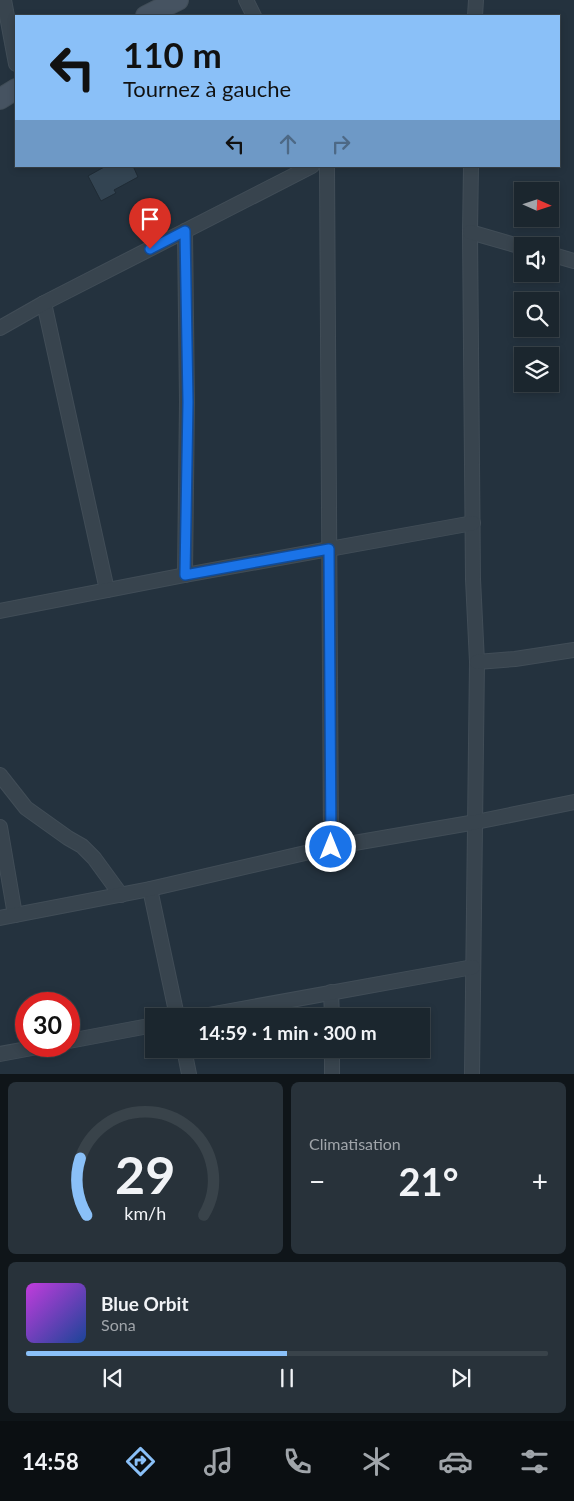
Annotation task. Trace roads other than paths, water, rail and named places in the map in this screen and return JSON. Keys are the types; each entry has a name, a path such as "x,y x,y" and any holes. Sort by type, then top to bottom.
{"street":[{"path":"4,0 15,59"},
{"path":"148,15 178,0"},
{"path":"246,0 254,15"},
{"path":"475,15 476,0"},
{"path":"0,100 15,90"},
{"path":"0,328 44,303 310,167"},
{"path":"327,167 331,847"},
{"path":"471,167 473,579 477,662 472,1074"},
{"path":"185,231 188,402 185,575"},
{"path":"470,232 514,245"},
{"path":"559,257 574,261"},
{"path":"44,303 106,590"},
{"path":"0,611 185,575 473,523"},
{"path":"477,662 515,659 574,650"},
{"path":"0,774 26,808 82,846 94,858 121,895"},
{"path":"0,918 150,889 331,847 476,822 574,802"},
{"path":"0,827 15,915"},
{"path":"150,889 175,1008"},
{"path":"246,1008 473,967"},
{"path":"331,992 332,1008"},
{"path":"80,1040 145,1028"},
{"path":"0,1054 15,1051"},
{"path":"186,1058 189,1074"},
{"path":"332,1058 332,1074"}]}
